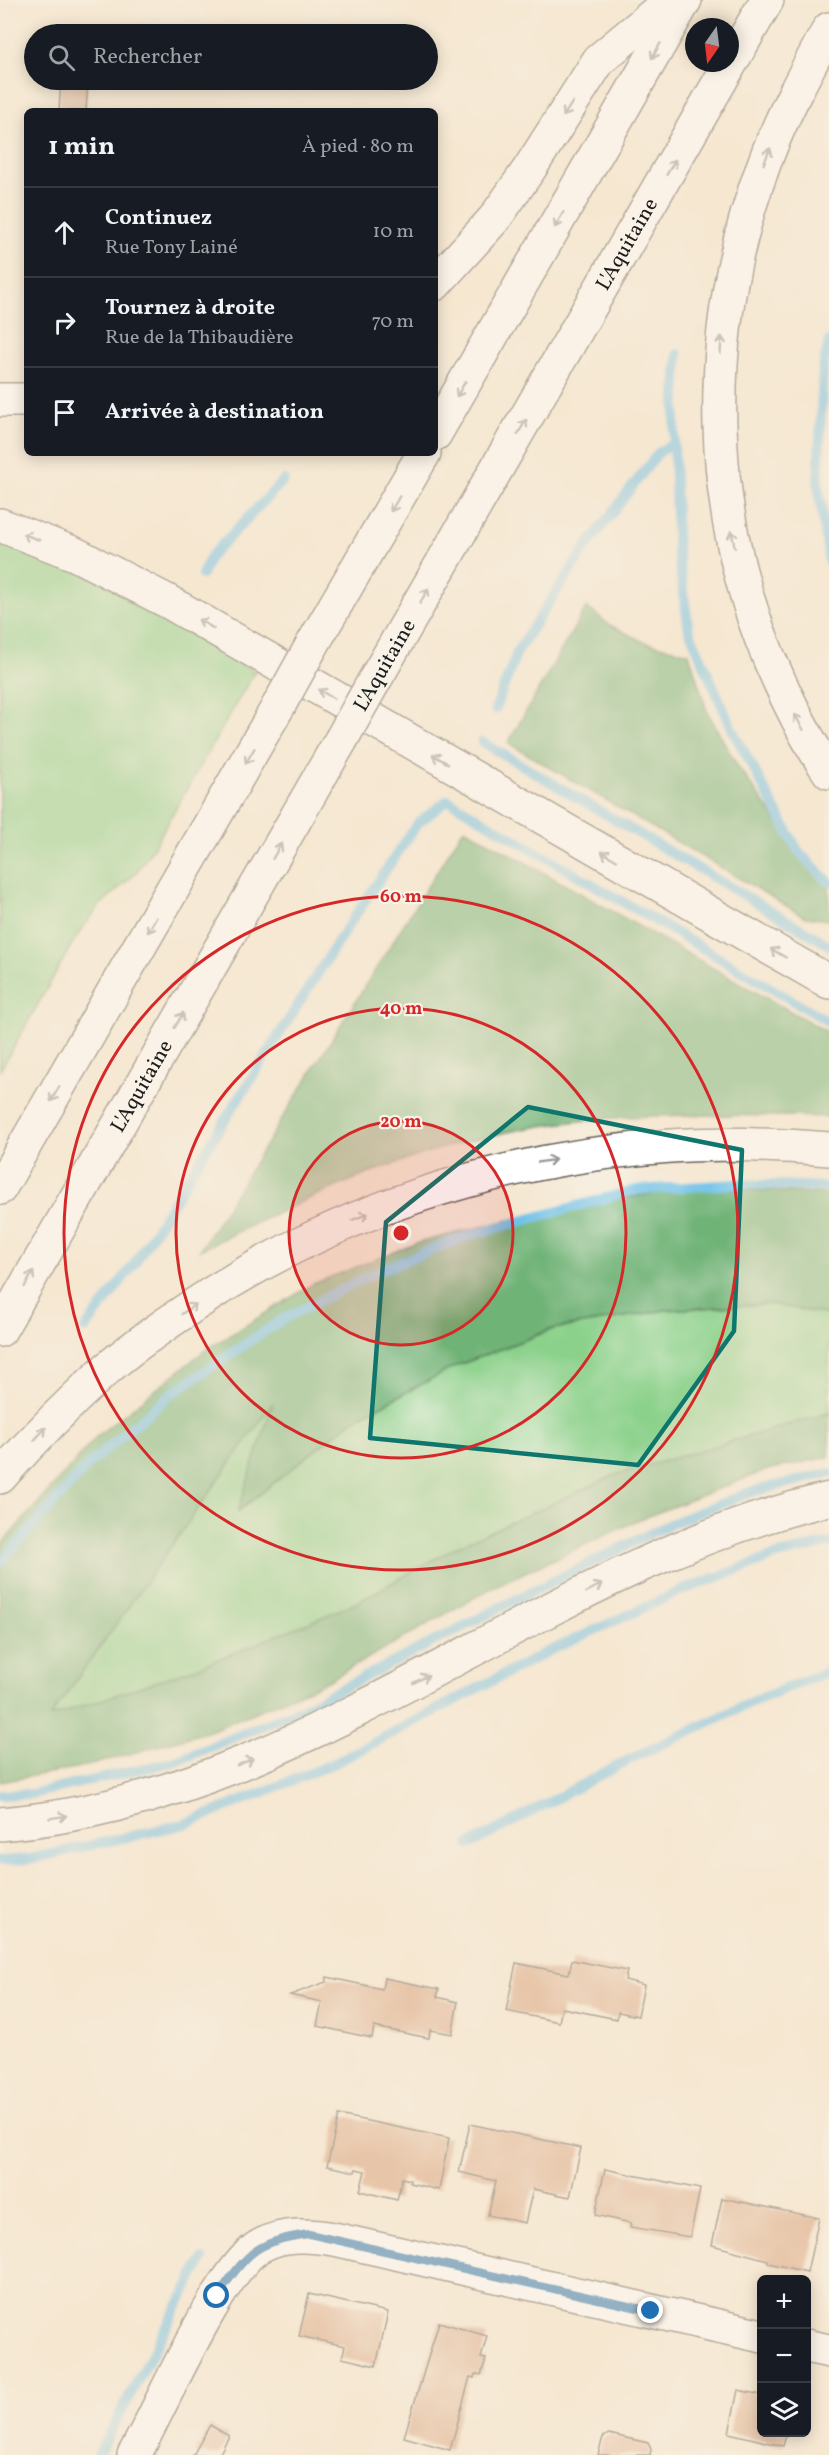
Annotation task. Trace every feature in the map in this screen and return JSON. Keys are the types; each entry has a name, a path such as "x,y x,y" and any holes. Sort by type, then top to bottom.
{"main road":[{"path":"438,281 495,218 599,60 671,0"},
{"path":"438,429 685,0"},
{"name":"L'Aquitaine","path":"0,1330 767,0"},
{"path":"829,29 786,112 763,164 742,233 722,333 718,397 721,460 732,537 752,616 771,664 794,712 829,772"},
{"path":"0,400 24,400"},
{"path":"0,1188 422,456"},
{"path":"0,525 75,554 166,601 829,982"},
{"path":"0,1476 44,1428 102,1373 159,1328 265,1262 394,1203 466,1179 590,1154 672,1146 763,1144 829,1149"},
{"path":"0,1824 94,1810 162,1792 231,1769 303,1737 398,1690 618,1575 708,1536 787,1509 829,1499"},
{"path":"134,2455 217,2296 246,2257 262,2245 286,2237 309,2234 757,2335"},
{"path":"811,2347 829,2351"}],"highlighted area":[{"path":"528,1107 742,1150 734,1331 638,1465 370,1438 386,1222"}],"green space":[{"path":"0,541 92,577 255,671 153,848 136,873 99,906 75,939 0,1071"},
{"path":"586,607 610,625 644,642 689,653 707,711 737,765 799,852 829,882 829,920 805,917 508,743"},
{"path":"464,828 829,1033 829,1117 708,1115 628,1117 548,1125 508,1132 468,1141 389,1166 312,1197 200,1250"},
{"path":"693,1187 829,1194 829,1315 770,1304 665,1310 553,1329 456,1366 353,1420 238,1511 273,1403 50,1717 199,1667 354,1604 458,1546 615,1475 829,1413 829,1457 767,1470 641,1519 493,1587 326,1682 210,1731 91,1765 0,1782 0,1546 97,1436 204,1351 313,1284 417,1243 541,1212"},
{"path":"770,1304 829,1315 829,1413 615,1475 458,1546 354,1604 199,1667 49,1718 275,1400 239,1511 353,1420 456,1366 553,1329 665,1310"}],"building":[{"path":"60,90 87,90 86,108 59,108"},
{"path":"572,1960 627,1971 625,1980 644,1985 638,2016 618,2012 617,2019 562,2008 559,2022 506,2011 516,1963 569,1974"},
{"path":"327,1977 382,1989 384,1978 439,1989 437,1997 458,2002 452,2034 430,2030 429,2038 374,2027 372,2038 317,2026 322,2002 290,1995 326,1982"},
{"path":"339,2115 449,2138 439,2190 410,2183 410,2180 402,2178 397,2200 360,2191 365,2171 356,2169 355,2172 327,2166"},
{"path":"470,2124 581,2148 570,2197 533,2189 525,2223 488,2215 496,2181 459,2172"},
{"path":"605,2169 700,2189 690,2237 630,2227 631,2223 595,2215"},
{"path":"722,2198 819,2218 807,2272 768,2263 768,2260 712,2245"},
{"path":"309,2294 388,2312 376,2366 342,2358 345,2346 299,2336"},
{"path":"439,2322 487,2336 481,2358 486,2359 481,2375 476,2374 475,2378 470,2377 450,2450 404,2437"},
{"path":"738,2390 757,2394 757,2437 786,2437 783,2446 729,2433"},
{"path":"210,2425 229,2436 219,2455 193,2455"},
{"path":"609,2434 648,2443 651,2449 650,2455 598,2455 603,2437"}],"waterway":[{"path":"829,341 823,367 818,484 829,562"},
{"path":"678,354 674,443 677,550 689,630 733,731 799,852 829,882"},
{"path":"495,709 518,650 581,554 658,453 674,443"},
{"path":"202,575 210,557 284,480"},
{"path":"482,742 829,945"},
{"path":"85,1329 134,1264 344,932 418,823 448,800 829,1022"},
{"path":"0,1563 90,1463 172,1393 283,1319 378,1271 467,1236 636,1190 739,1184 829,1187"},
{"path":"0,1795 32,1794 176,1761 302,1709 670,1524 750,1492 829,1473"},
{"path":"0,1861 30,1859 185,1824 337,1762 549,1651 680,1591 774,1556 829,1543"},
{"path":"469,1845 628,1760 754,1701 829,1671"},
{"path":"98,2455 203,2259"}],"route":[{"path":"217,2296 246,2257 262,2245 286,2237 309,2234 651,2311"}]}
